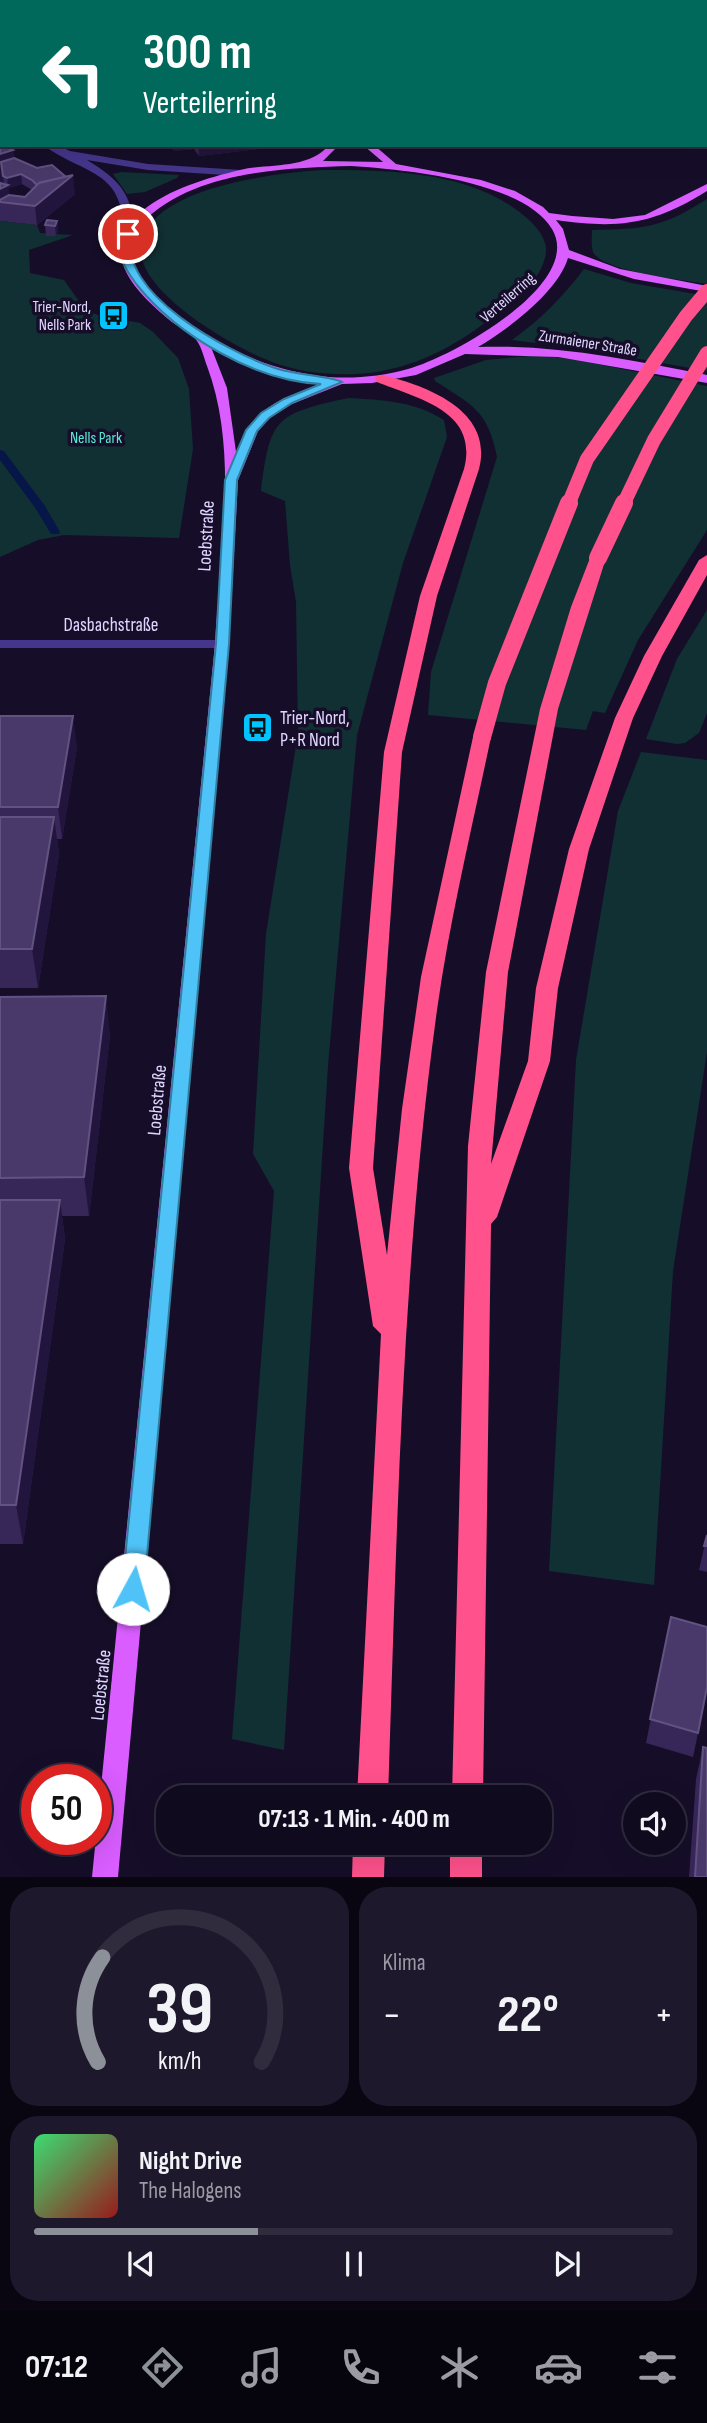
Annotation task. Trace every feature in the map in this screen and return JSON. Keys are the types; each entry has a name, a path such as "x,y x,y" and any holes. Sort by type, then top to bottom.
{"highway":[{"path":"373,1785 391,1358 415,1099 426,1009 441,925 482,737 497,683 524,610 587,459 707,290"},
{"path":"467,1785 480,1146 497,972 541,744 580,607 602,548 654,440 707,353"},
{"path":"382,379 454,412 468,424 476,447 470,473 432,575 393,752 361,1168 391,1358"},
{"path":"479,1232 539,1061 547,988 558,930 579,849 615,744 653,656 707,560"},
{"path":"368,1877 369,1855"},
{"path":"466,1855 466,1877"}],"main road":[{"path":"310,164 325,156 332,147"},
{"path":"371,147 393,166"},
{"path":"128,234 138,219 176,195 241,173 310,164 393,166 438,172 485,184 510,194 547,216 562,237 564,252 595,265 707,290"},
{"path":"547,216 604,222 639,221 674,208 707,187"},
{"name":"Verteilerring","path":"128,234 125,256 136,277 152,297 202,338 272,372 312,381 382,379 435,365 463,351 514,316 539,293 557,271 564,252"},
{"path":"202,338 223,398 229,432 231,480"},
{"name":"Zurmaiener Straße","path":"463,351 527,349 569,353 707,379"},
{"name":"Loebstraße","path":"105,1877 222,644 231,480 252,430 265,415 288,401 337,382"}],"street":[{"path":"52,147 104,176 117,188 128,210 128,234"},
{"path":"68,154 148,167 241,173"},
{"name":"Dasbachstraße","path":"0,644 222,644"}],"green space":[{"path":"323,170 404,173 458,183 484,192 508,204 535,226 545,242 544,262 524,292 486,322 441,351 391,369 355,374 303,370 255,355 210,330 187,313 166,295 150,276 141,257 142,239 153,221 171,206 195,195 250,179"},
{"path":"121,172 179,175 145,192 127,194 113,174"},
{"path":"707,199 707,284 628,270 600,259 593,252 592,230 652,225 677,216"},
{"name":"Nells Park","path":"0,221 37,225 40,233 73,235 29,250 30,273 64,280 85,310 140,323 153,332 178,358 189,389 193,449 179,538 64,535 38,540 0,557"},
{"path":"584,269 631,283 707,296 707,371 589,350 512,340 551,308"},
{"path":"539,355 707,386 707,530 638,640 605,713 593,711 586,730 428,715 431,672 497,457 489,429 476,410 434,378 486,360"},
{"path":"348,398 386,401 421,409 444,420 447,437 403,563 357,735 328,1066 284,1750 232,1739 274,1191 253,1154 266,934 298,733 296,602 285,501 261,491 268,447 273,433 281,423 305,409"},
{"path":"707,610 707,713 699,733 685,743 677,744 646,739 677,659"},
{"path":"641,752 707,760 707,1052 673,1271 654,1585 549,1571 576,1060 618,811"}],"building":[{"path":"0,147 13,150 0,154"},
{"path":"14,158 37,168 52,165 66,177 37,185 21,174 7,178 3,176 1,162"},
{"path":"73,175 35,206 0,202 9,195 25,197 39,183"},
{"path":"47,220 57,221 55,226 45,225"},
{"path":"0,716 73,716 58,807 0,807"},
{"path":"0,817 54,817 32,949 0,949"},
{"path":"106,996 84,1177 0,1178 0,997"},
{"path":"0,1200 60,1200 16,1505 0,1505"},
{"path":"671,1617 707,1627 707,1687 698,1733 650,1719"},
{"path":"703,1747 707,1748 707,1877 695,1877"}],"waterway":[{"path":"0,453 41,508 55,532"}],"place":[{"name":"Trier-Nord, Nells Park","path":"114,315"},
{"name":"Trier-Nord, P+R Nord","path":"257,728"}],"route":[{"path":"128,234 124,245 128,267 152,297 186,327 223,350 272,372 312,381 337,382 288,401 265,415 252,430 231,480 222,644 133,1589"}]}
